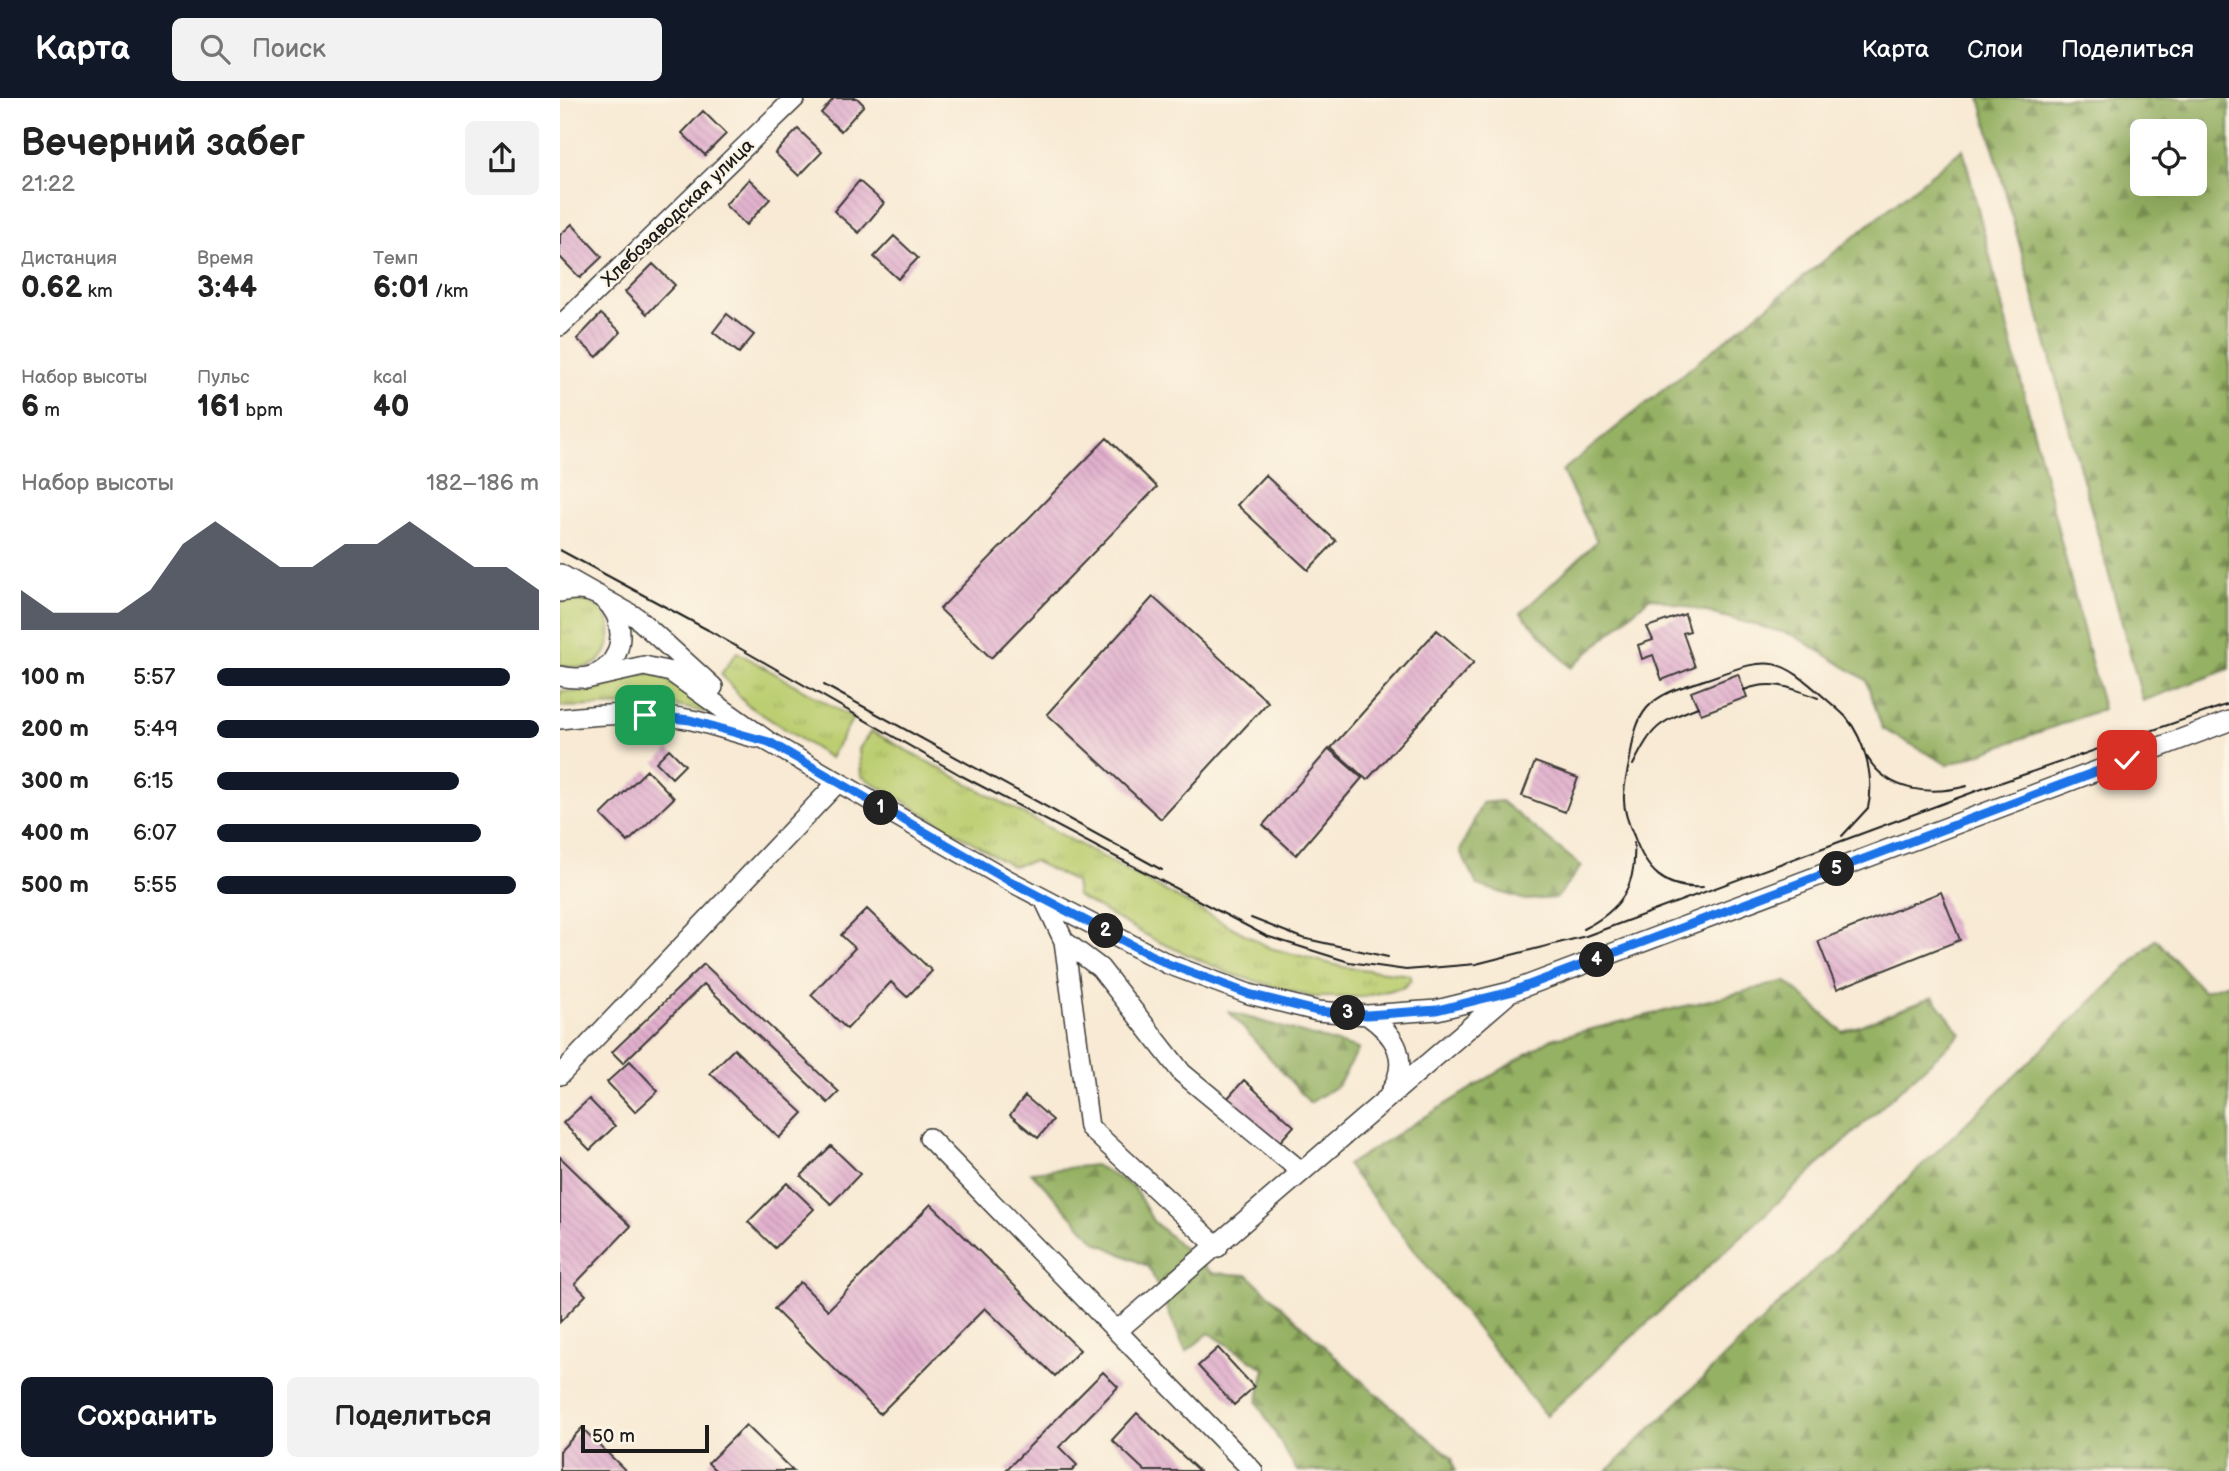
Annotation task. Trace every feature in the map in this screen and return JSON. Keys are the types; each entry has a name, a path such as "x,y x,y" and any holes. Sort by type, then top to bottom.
{"street":[{"name":"Хлебозаводская улица","path":"560,327 795,98"},
{"path":"560,574 636,617 769,742"},
{"path":"560,592 578,589 595,593 615,611 621,632 620,645 607,667 569,678"},
{"path":"569,678 644,666 665,669 686,680 769,742 837,782 1044,899 1168,964 1249,994 1317,1011 1367,1015 1437,1010 1510,992 2227,722"},
{"path":"560,719 621,715 664,716 690,720 769,742"},
{"path":"560,1075 837,782"},
{"path":"1044,899 1064,941 1089,1127 1217,1247"},
{"path":"1064,941 1100,968 1182,1073 1302,1172"},
{"path":"1117,1331 1510,992"},
{"path":"1367,1015 1385,1027 1398,1052 1400,1070 1397,1083 1386,1100"},
{"path":"929,1138 1253,1471"}],"green space":[{"path":"1980,98 2229,98 2229,669 2143,701"},
{"path":"1963,149 2103,709 1948,765 1882,728 1866,680 1793,635 1650,597 1571,668 1521,613 1597,541 1562,471"},
{"path":"585,600 595,605 607,617 610,624 608,648 593,665 562,667 560,602"},
{"path":"737,652 853,718 830,758 746,704 721,674"},
{"path":"655,673 695,695 710,713 667,704 560,707 560,691 586,692 602,688 619,677"},
{"path":"871,731 1270,948 1343,967 1411,975 1411,980 1405,987 1362,997 1312,997 1231,974 1157,941 1077,896 1075,882 1034,861 1012,866 861,776 859,749"},
{"path":"1501,801 1581,866 1557,898 1525,900 1477,885 1460,851 1482,803"},
{"path":"2156,939 2203,991 2229,983 2229,1471 1607,1471"},
{"path":"1786,981 1843,1032 1933,997 1961,1034 1546,1416 1347,1165 1551,1039"},
{"path":"1229,1012 1359,1049 1338,1085 1310,1103"},
{"path":"1095,1165 1134,1187 1153,1221 1212,1273 1248,1275 1366,1385 1452,1458 1455,1471 1297,1471 1257,1402 1265,1369 1209,1333 1186,1352 1149,1267 1096,1242 1031,1172"}],"building":[{"path":"834,98 857,98 864,105 841,131 821,113"},
{"path":"703,111 726,134 705,155 682,133"},
{"path":"798,129 822,152 799,176 775,153"},
{"path":"749,179 770,199 746,225 725,205"},
{"path":"859,181 884,203 859,233 834,211"},
{"path":"572,224 602,257 580,278 560,257 560,235"},
{"path":"894,236 918,258 898,279 874,257"},
{"path":"653,264 675,285 647,314 625,292"},
{"path":"601,314 621,332 597,357 577,339"},
{"path":"727,314 754,335 739,353 713,332"},
{"path":"1107,438 1157,487 991,658 940,609"},
{"path":"1265,475 1336,541 1308,570 1237,505"},
{"path":"1153,597 1268,702 1161,819 1047,714"},
{"path":"1685,614 1690,631 1683,633 1695,667 1662,680 1653,655 1642,659 1638,645 1653,640 1647,627"},
{"path":"1437,630 1474,662 1367,780 1331,748"},
{"path":"1738,674 1747,697 1701,714 1691,692"},
{"path":"669,749 685,765 672,778 656,762"},
{"path":"1329,749 1362,778 1296,855 1263,825"},
{"path":"1535,762 1578,778 1565,812 1522,796"},
{"path":"647,770 674,798 628,842 601,815"},
{"path":"1941,892 1960,940 1837,989 1818,941"},
{"path":"867,909 932,971 907,997 891,982 847,1029 811,995 855,948 841,935"},
{"path":"704,964 839,1092 828,1103 704,984 623,1063 612,1052"},
{"path":"734,1049 803,1113 779,1138 710,1073"},
{"path":"630,1061 658,1091 635,1112 607,1082"},
{"path":"1244,1080 1294,1126 1276,1146 1226,1100"},
{"path":"1025,1096 1053,1120 1038,1138 1010,1115"},
{"path":"589,1099 615,1126 590,1150 563,1123"},
{"path":"831,1146 860,1174 831,1204 801,1176"},
{"path":"560,1157 631,1226 575,1284 586,1295 560,1322"},
{"path":"787,1183 814,1209 775,1248 748,1222"},
{"path":"931,1204 1080,1350 1055,1376 985,1308 880,1414 774,1309 800,1282 828,1310"},
{"path":"1218,1348 1254,1387 1234,1405 1198,1366"},
{"path":"1103,1372 1118,1387 1059,1447 1077,1465 1072,1471 1005,1471"},
{"path":"1137,1413 1199,1471 1145,1471 1112,1440"},
{"path":"746,1425 793,1471 716,1471 708,1463"},
{"path":"582,1428 626,1471 560,1471 560,1451"}],"tram line":[{"path":"560,550 708,630 962,776 1266,936 1349,962 1406,970 1476,964 1586,936 1979,790 2229,704"},
{"path":"1703,887 1677,885 1667,881 1651,868 1639,848 1624,805 1626,779 1637,725 1653,702 1677,689 1749,665 1774,664 1797,675 1836,708 1853,726 1863,748 1870,785 1868,808 1842,836"},
{"path":"824,685 1162,870"},
{"path":"1744,690 1773,685 1791,688 1818,698"},
{"path":"1633,765 1658,727 1673,717 1698,707"},
{"path":"1867,757 1886,778 1911,788 1939,791 1967,786"},
{"path":"1583,929 1607,914 1624,895 1633,872 1634,843"},
{"path":"1251,918 1302,938 1388,957"}],"route":[{"path":"645,715 690,720 769,742 1008,880 1168,964 1249,994 1317,1011 1367,1015 1437,1010 1510,992 2127,760"}]}
